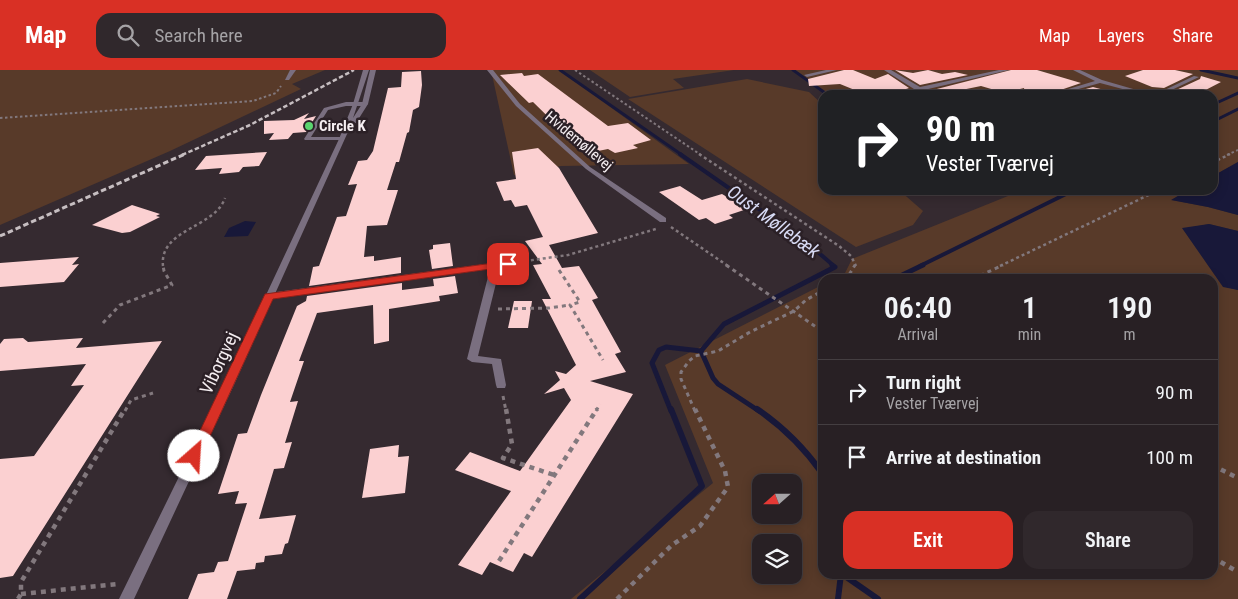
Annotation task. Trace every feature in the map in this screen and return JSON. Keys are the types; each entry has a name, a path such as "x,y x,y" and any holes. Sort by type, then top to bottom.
{"street":[{"path":"287,79 293,70"},
{"name":"Viborgvej","path":"126,599 228,387 342,139 356,104 366,70"},
{"name":"Viborgvej","path":"342,139 365,104 374,70"},
{"name":"Hvidemøllevej","path":"490,70 518,105 588,168 666,222"},
{"path":"807,75 834,70"},
{"path":"887,70 919,89"},
{"path":"915,90 1006,70"},
{"path":"1076,70 1100,81 1133,90"},
{"path":"1168,90 1196,78"},
{"path":"1068,90 1100,81"},
{"path":"342,139 307,139 326,109 365,104"},
{"path":"269,296 508,264"},
{"path":"494,266 495,271 472,359 498,361 501,385"}],"path":[{"path":"575,70 839,246 851,256 856,266 850,274"},
{"path":"0,118 253,101 276,93 287,79"},
{"path":"1218,160 1238,150"},
{"path":"983,274 1149,195"},
{"path":"103,323 120,305 172,285 164,272 164,256 170,246 182,233 218,212 225,198"},
{"path":"508,264 568,254 666,222 818,328"},
{"path":"485,309 549,308 580,302 559,270"},
{"path":"617,599 672,545 700,526 728,487 725,471 686,392 681,379 681,372 695,356 718,351 750,332 794,311 806,300 818,293"},
{"path":"570,305 603,360"},
{"path":"501,385 512,444 503,458 554,476"},
{"path":"134,582 20,597 21,582 131,400 153,393"},
{"path":"499,561 600,404"},
{"path":"1218,468 1238,478"},
{"path":"1218,560 1238,572"}],"shaded area":[{"path":"0,70 325,70 292,84 301,89 170,151 0,225"},
{"path":"491,70 559,70 689,164 561,166 514,175"},
{"path":"590,70 734,70 673,79 684,88 630,97"},
{"path":"794,70 1238,70 1238,162 1218,173 1218,90 822,90"},
{"path":"747,79 809,92 818,100 818,195 905,195 923,211 913,225 856,247 628,99"},
{"path":"1238,162 1238,215 1171,200 1180,195 1218,195 1218,173"},
{"path":"1006,195 1180,195 1172,200 1238,215 1238,231 1209,224 1183,229 1215,274 843,274 852,259 1008,196"},
{"path":"245,221 256,222 248,236 224,237 229,228"},
{"path":"1209,224 1238,231 1238,290 1223,287 1218,280 1218,274 1214,274 1182,228"},
{"path":"1218,279 1223,286 1238,290 1238,599 571,599 713,483 665,365 818,287 818,579 1218,579"}],"building":[{"path":"844,70 853,70 875,79 888,74 909,88 903,90 855,90 840,84 809,86 808,79"},
{"path":"895,70 913,73 928,70 942,74 955,72 968,75 920,85"},
{"path":"1011,70 1037,70 1081,83 1061,90 1024,90 1024,88 995,90 981,86 961,90 933,90"},
{"path":"1143,70 1175,70 1193,74 1164,88 1152,87 1125,76"},
{"path":"421,71 422,85 419,107 413,110 409,132 407,133 399,162 396,162 387,190 398,190 387,225 367,226 364,257 374,256 374,261 401,257 401,273 309,286 313,267 319,266 337,217 346,216 357,184 348,185 358,161 367,160 373,151 388,88 401,87 402,72"},
{"path":"522,73 524,76 538,74 608,126 628,123 651,140 633,145 638,148 615,153 608,149 593,152 586,148 581,149 533,102 529,103 500,75"},
{"path":"1201,76 1221,82 1206,90 1176,90 1200,79"},
{"path":"1093,87 1104,90 1082,90"},
{"path":"309,113 304,119 316,116 306,132 293,133 288,139 269,140 274,133 264,134 264,121 294,120"},
{"path":"538,148 559,168 598,233 549,245 562,268 579,266 598,298 592,300 621,352 615,354 626,372 590,381 633,394 532,557 524,553 513,572 490,562 482,575 458,565 511,491 455,470 470,452 520,471 571,400 564,388 544,394 560,380 555,371 566,374 576,365 542,299 551,299 533,265 542,264 525,241 543,237 527,205 515,207 511,200 504,201 496,182 516,179 512,152"},
{"path":"267,152 259,166 243,167 239,172 219,174 222,168 195,170 206,156"},
{"path":"680,186 702,200 722,194 747,209 729,215 733,218 715,224 706,218 699,220 659,192"},
{"path":"132,205 160,214 156,216 160,217 130,232 122,233 92,225"},
{"path":"450,243 453,266 432,269 429,250 433,249 433,245"},
{"path":"79,257 72,265 79,264 64,282 0,287 0,263"},
{"path":"455,276 458,293 439,296 440,301 389,309 389,341 374,344 373,305 317,313 299,361 304,361 290,402 298,401 285,443 292,442 284,468 274,469 259,519 296,515 288,543 285,544 282,554 265,556 264,562 256,563 255,569 237,571 227,599 188,599 198,574 214,572 218,562 228,561 247,503 235,504 239,491 218,494 238,434 247,433 297,306 306,301 307,296 402,283 402,290 434,286 433,279"},
{"path":"514,301 532,301 528,328 508,328"},
{"path":"23,338 28,342 83,338 76,348 162,341 13,576 0,578 0,459 34,456 84,385 71,386 86,364 0,371 0,344 4,339"},
{"path":"399,445 398,457 409,456 405,493 362,498 370,449"}],"waterway":[{"name":"Oust Møllebæk","path":"560,70 682,155"},
{"path":"793,70 821,90"},
{"path":"1201,70 1238,78"},
{"path":"1218,102 1238,93"},
{"path":"1218,119 1238,109"},
{"name":"Oust Møllebæk","path":"680,154 805,241 834,266"},
{"path":"920,266 1064,195"},
{"name":"Oust Møllebæk","path":"821,274 835,267 832,265"},
{"path":"904,274 923,265"},
{"name":"Oust Møllebæk","path":"701,351 724,324 818,276"},
{"name":"Oust Møllebæk","path":"671,411 652,363 659,350 666,347 701,351"},
{"path":"701,351 713,378 718,384 759,411"},
{"name":"Oust Møllebæk","path":"580,599 702,486 671,409"},
{"path":"757,409 792,438 818,468"},
{"path":"838,599 840,579"},
{"path":"849,579 878,599"}],"railway":[{"path":"182,155 250,125 354,70"},
{"path":"0,236 185,154"}],"place":[{"name":"Circle K","path":"309,126"}],"route":[{"path":"194,456 269,296 508,264"}]}
